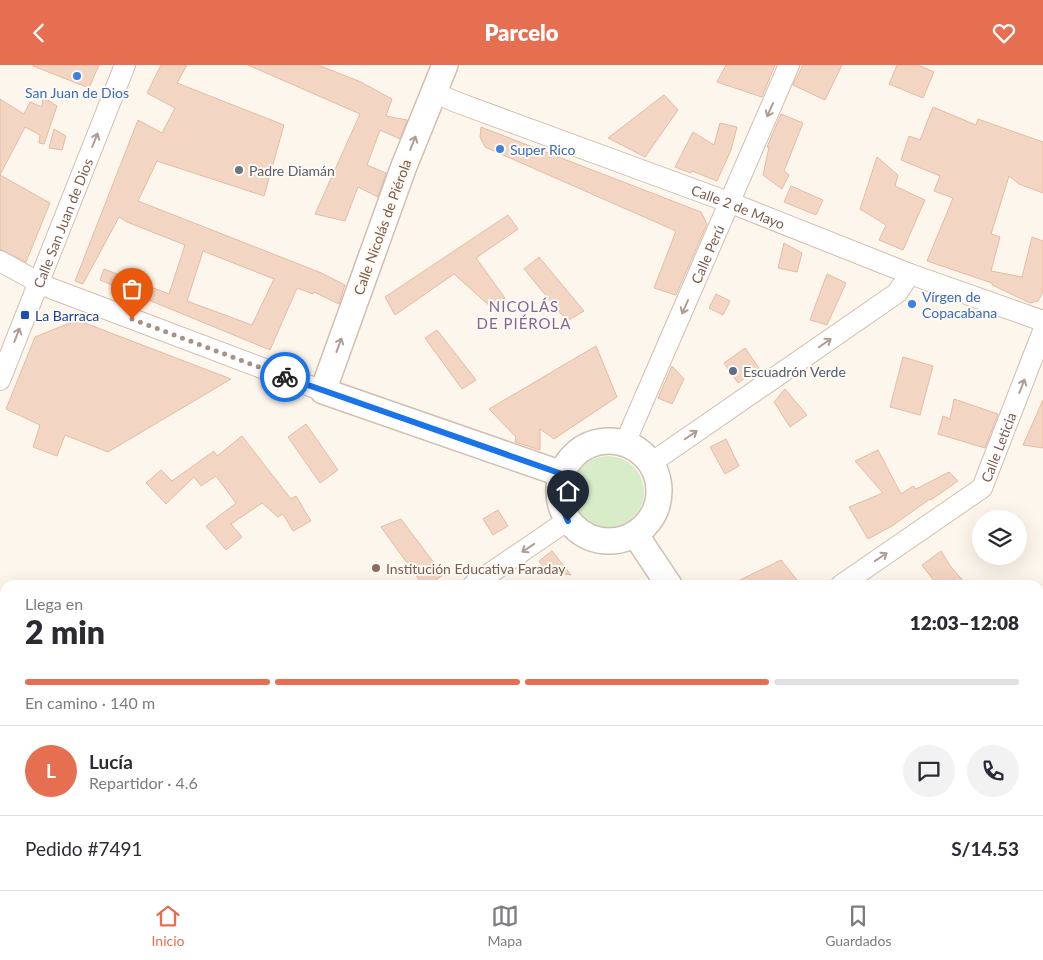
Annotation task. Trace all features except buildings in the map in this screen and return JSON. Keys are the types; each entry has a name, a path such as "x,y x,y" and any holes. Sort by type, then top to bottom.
{"street":[{"name":"Calle San Juan de Dios","path":"0,380 125,65"},
{"name":"Calle Nicolás de Piérola","path":"323,391 404,166 445,65"},
{"name":"Calle Perú","path":"625,443 789,65"},
{"name":"Calle 2 de Mayo","path":"433,92 730,203 910,274 1043,321"},
{"path":"0,261 38,283 323,391 562,474"},
{"path":"651,463 897,293 910,274"},
{"name":"Calle Leticia","path":"848,580 982,488 1043,331"},
{"path":"610,441 625,443 639,450 651,463 657,476 659,493 656,509 648,523 635,534 621,540 606,541 592,538 579,531 568,521 561,506 559,490 562,474 569,460 580,450 594,443 610,441"},
{"path":"480,580 568,521"},
{"path":"635,534 666,580"}],"green space":[{"path":"608,456 628,462 638,472 644,492 638,512 628,522 608,528 588,522 578,512 572,492 578,472 588,462"}],"way so far":[{"path":"132,319 285,377"}],"place":[{"name":"San Juan de Dios","path":"77,76"},
{"name":"Super Rico","path":"500,149"},
{"name":"Padre Diamán","path":"239,170"},
{"name":"Vírgen de Copacabana","path":"912,304"},
{"name":"La Barraca","path":"25,315"},
{"name":"Escuadrón Verde","path":"733,371"},
{"name":"Institución Educativa Faraday","path":"376,568"}],"district":[{"name":"NICOLÁS DE PIÉROLA","path":"524,314"}],"route":[{"path":"285,377 562,474 559,490 561,506 568,521"}]}
